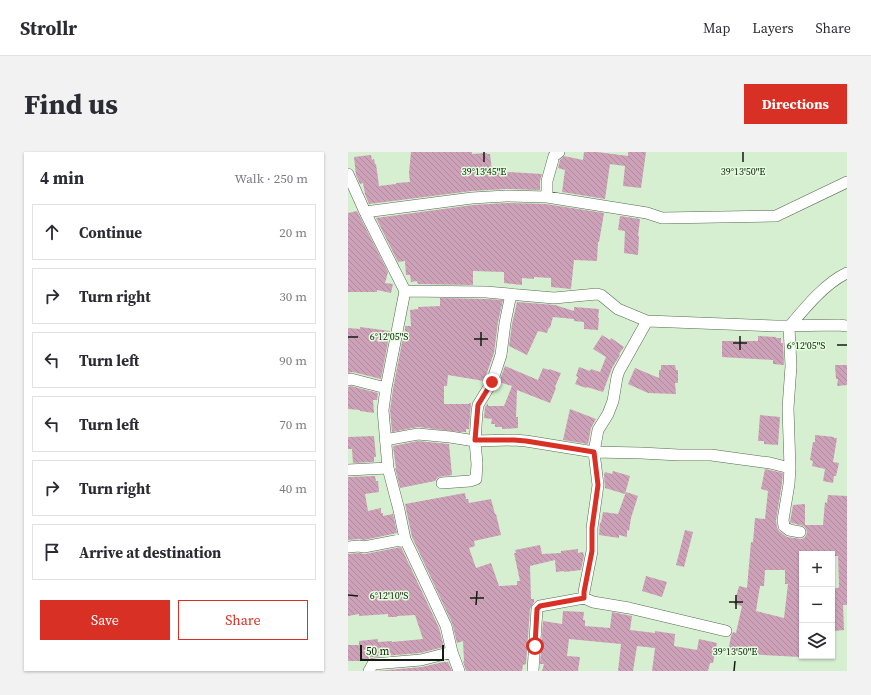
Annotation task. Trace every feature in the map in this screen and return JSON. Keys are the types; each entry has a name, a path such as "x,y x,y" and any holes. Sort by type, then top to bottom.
{"street":[{"path":"547,197 547,181 554,156 559,152"},
{"path":"348,174 365,212 405,291 382,410 388,468 399,510 404,539 446,626 452,652 459,671"},
{"path":"365,212 472,198 506,196 547,197 647,213 662,218 776,216 847,182"},
{"path":"800,532 789,530 784,526 783,520 790,468 788,408 791,366 789,327 812,301 839,276 847,273"},
{"path":"405,291 486,292 554,298 596,294 601,295 618,309 647,321 789,327 847,326"},
{"path":"442,483 470,481 476,479 475,440 478,405 492,382 501,355 505,323 511,294"},
{"path":"584,598 592,551 592,528 598,485 594,452 598,430 614,401 619,371 647,321"},
{"path":"348,380 351,379 386,388"},
{"path":"385,440 418,434 475,440 514,440 594,452 711,456 770,463 790,468"},
{"path":"348,470 388,468"},
{"path":"348,547 364,547 404,539"},
{"path":"533,671 537,609 540,606 584,598 593,602 629,608 726,631"},
{"path":"369,671 373,664 421,660 452,652"}],"building":[{"path":"411,152 487,153 490,154 492,171 503,169 503,173 542,174 540,190 506,189 472,191 369,204 363,183 360,184 356,175 354,157 371,155 372,160 374,159 376,164 379,186 410,182 409,173"},
{"path":"584,152 628,156 628,152 646,152 641,188 623,186 625,166 610,164 605,199 562,192 565,170 558,168 560,160 564,156 583,160"},
{"path":"506,203 546,204 604,213 598,242 597,261 574,260 571,289 551,287 551,278 522,278 522,285 504,283 504,272 473,271 473,285 418,284 417,281 411,282 410,275 406,275 405,261 398,262 376,218 473,205"},
{"path":"357,211 388,272 385,283 393,284 391,293 377,290 377,292 348,292 348,213"},
{"path":"620,216 640,219 638,255 624,253 625,231 618,230"},
{"path":"440,298 503,300 498,322 494,353 484,381 448,375 447,386 444,386 444,404 471,403 469,429 466,429 466,432 460,432 418,427 392,432 390,410 393,389 404,332 405,333 405,326 411,326 410,310 418,309 418,307 440,306"},
{"path":"517,302 555,305 574,311 574,307 599,309 598,330 584,329 584,322 574,321 574,319 553,317 547,333 538,331 527,355 509,346"},
{"path":"360,327 390,331 381,379 353,372 348,373 348,328 360,329"},
{"path":"602,335 610,340 611,338 624,347 612,368 603,392 575,384 578,377 576,376 579,367 590,371 591,369 600,372 606,357 593,349"},
{"path":"758,336 781,338 781,343 783,343 784,365 773,364 773,360 722,357 722,341 758,341"},
{"path":"661,365 675,365 676,370 678,370 678,383 675,383 676,394 648,393 628,384 635,368 659,378 659,370 661,370"},
{"path":"835,365 847,365 847,385 837,386 838,379 836,379"},
{"path":"505,366 538,380 543,368 561,373 550,403 517,390 516,417 518,417 518,428 502,429 502,427 495,427 495,424 491,424 492,419 484,418 485,407 488,403 488,406 504,406 512,386 499,382"},
{"path":"351,386 378,393 377,400 373,400 374,413 348,409 348,387"},
{"path":"570,409 596,419 591,428 588,444 563,440"},
{"path":"760,415 780,417 778,445 764,444 764,441 758,441"},
{"path":"815,435 837,438 833,462 839,463 833,483 823,481 825,469 812,466 813,461 810,460 813,442 815,442"},
{"path":"374,436 376,457 374,457 374,462 353,463 352,449 348,449 348,437"},
{"path":"418,441 449,444 452,475 438,477 435,481 400,488 395,468 393,446"},
{"path":"765,469 783,473 776,521 777,527 779,531 787,537 802,539 807,533 804,526 790,522 793,505 805,504 805,525 823,525 825,502 827,503 828,495 847,496 847,605 843,605 844,630 835,631 835,588 839,587 838,556 835,556 835,551 799,551 799,657 740,652 739,654 728,652 731,636 733,632 736,633 742,606 734,604 739,586 747,588 751,542 753,542 755,518 765,519 768,491 761,489","holes":["765,570 785,570 785,584 788,584 784,618 756,611 760,586 764,586"]},
{"path":"613,471 630,476 625,494 605,488 605,472 612,474"},
{"path":"375,476 376,481 378,481 379,492 365,494 368,511 381,508 381,513 383,513 383,516 393,514 397,533 364,540 348,540 348,477"},
{"path":"626,492 638,496 631,518 629,531 627,530 627,537 619,535 619,538 599,535 600,522 601,523 603,512 618,514"},
{"path":"465,493 466,499 468,499 469,503 491,499 501,535 474,541 475,546 469,548 476,568 491,563 499,586 517,585 517,581 520,581 514,553 516,553 515,550 540,545 542,554 561,553 561,551 578,549 578,553 583,552 584,556 581,570 556,572 555,560 530,566 531,599 534,599 534,602 530,609 526,664 523,665 522,671 466,671 463,661 463,641 457,643 452,623 412,537 405,504"},
{"path":"685,530 693,532 684,567 676,565"},
{"path":"401,547 439,628 444,647 420,653 372,657 367,661 348,661 348,645 359,645 359,641 378,639 378,642 392,642 423,639 415,615 388,617 388,614 359,616 359,614 348,616 348,554 365,554"},
{"path":"646,576 667,582 662,597 642,591"},
{"path":"563,611 584,612 583,620 585,620 585,626 610,628 612,612 632,616 630,630 655,633 655,631 675,634 674,646 697,650 699,639 717,643 713,663 710,663 708,671 652,671 655,648 637,646 633,671 618,671 621,644 569,639 567,656 580,657 578,671 542,671 544,664 540,664 543,621 562,624"},
{"path":"448,662 452,671 377,671 422,667"}],"route":[{"path":"492,382 478,405 475,440 526,441 594,452 598,485 592,528 592,551 584,598 540,606 537,609 535,646"}]}
